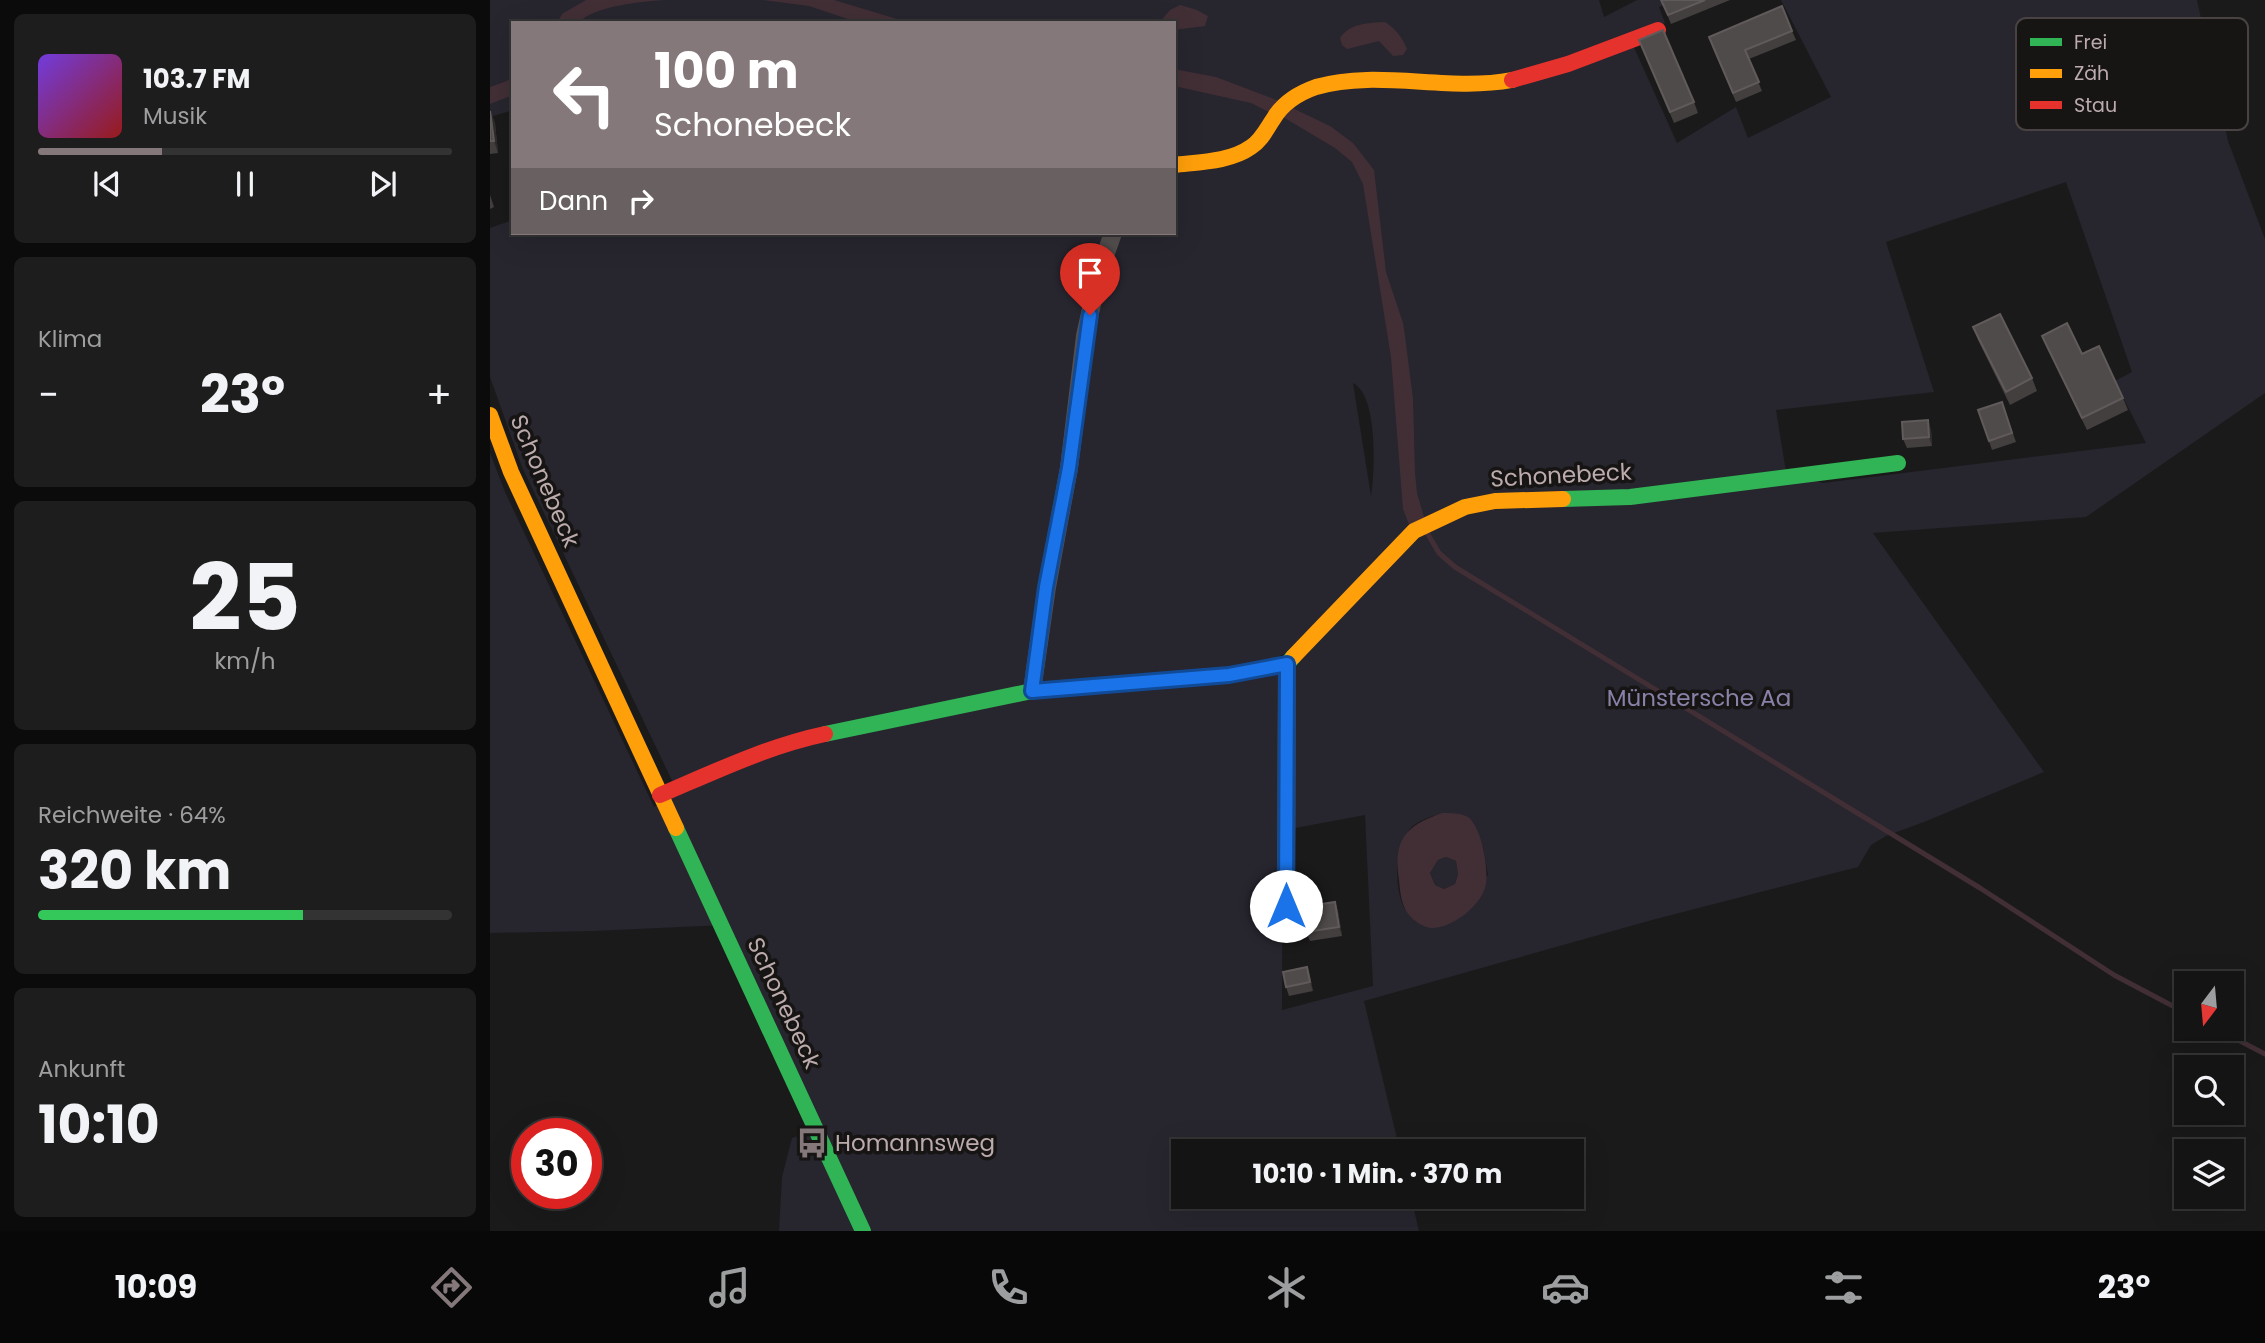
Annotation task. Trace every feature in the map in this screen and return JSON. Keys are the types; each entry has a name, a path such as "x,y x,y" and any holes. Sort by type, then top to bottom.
{"street":[{"path":"1176,165 1220,159 1251,147 1278,112 1301,92 1311,89 1350,82 1478,85 1525,78 1658,30"},
{"path":"1032,691 1046,587 1069,468 1085,336 1098,273 1112,235"},
{"name":"Schonebeck","path":"490,415 511,472 863,1231"},
{"name":"Schonebeck","path":"1287,664 1414,531 1465,507 1495,501 1630,496 1898,463"},
{"path":"660,795 744,759 802,739 1032,691 1229,675 1287,664 1286,906"}],"green space":[{"path":"490,0 1599,0 1604,17 1637,0 1674,0 1659,7 1665,23 1632,43 1677,143 1736,107 1748,138 1831,97 1781,0 2197,0 2201,18 2016,18 2016,130 2226,130 2265,239 2265,393 2086,517 1873,533 2044,772 1886,836 1871,845 1858,867 1652,920 1364,1001 1397,1139 1171,1139 1171,1209 1414,1209 1419,1231 870,1231 724,925 490,933 490,453 505,492 654,807 678,793 522,467 490,377 490,228 511,221 511,235 1106,235 1061,468 1022,699 1283,668 1282,1010 1373,986 1365,815 1290,829 1288,652 1263,664 1034,687 1106,276 1117,235 1176,235 1176,21 511,21 511,111 490,117","holes":["2066,182 2132,372 2115,381 2146,443 1823,483 1786,472 1776,410 1934,392 1886,242","1353,383 1361,390 1367,402 1373,435 1371,496","1442,813 1483,847 1488,875 1420,924 1409,915 1402,903 1398,867 1404,840 1411,828 1418,822"]},
{"path":"1446,857 1456,861 1458,874 1455,884 1444,889 1435,885 1430,873 1438,860"},
{"path":"810,1132 854,1231 779,1231 782,1177 792,1138"}],"shaded area":[{"path":"586,0 663,0 606,9 580,21 558,21 562,14"},
{"path":"763,0 834,0 910,21 854,21 809,6"},
{"path":"1180,5 1197,10 1208,16 1205,26 1176,30 1176,21 1161,21 1170,10"},
{"path":"1385,22 1403,41 1407,49 1403,55 1393,56 1379,41 1347,49 1342,45 1340,38 1349,29"},
{"path":"1176,69 1216,77 1279,101 1273,114 1251,103 1176,86"},
{"path":"511,78 511,96 490,104 490,87"},
{"path":"1288,106 1330,126 1353,143 1374,170 1386,272 1403,323 1413,399 1415,473 1424,517 1410,527 1403,509 1391,357 1363,184 1352,162 1335,148 1283,117"},
{"path":"1442,813 1468,817 1481,840 1486,872 1485,888 1471,909 1448,924 1432,928 1418,922 1406,911 1401,896 1398,866 1398,854 1404,836 1429,818","holes":["1446,857 1456,861 1458,874 1455,884 1444,889 1435,885 1430,873 1438,860"]}],"building":[{"path":"1661,0 1705,0 1668,15"},
{"path":"1782,6 1792,31 1745,50 1759,82 1733,93 1709,37"},
{"path":"1663,30 1694,102 1670,112 1639,40"},
{"path":"490,111 494,141 490,141"},
{"path":"2000,314 2032,378 2006,392 1973,327"},
{"path":"2067,323 2082,354 2099,346 2123,398 2082,418 2042,336"},
{"path":"2002,402 2012,433 1989,441 1978,410"},
{"path":"1928,420 1929,437 1903,439 1902,422"},
{"path":"1335,902 1339,927 1306,932 1302,907"},
{"path":"1307,967 1310,982 1286,987 1283,972"}],"waterway":[{"name":"Münstersche Aa","path":"1426,531 1439,553 1455,567 1980,888 2114,975 2174,1007"},
{"name":"Münstersche Aa","path":"2240,1041 2265,1054"}],"traffic: fast":[{"path":"1563,499 1630,497 1898,463"},
{"path":"825,734 1032,691 1229,675 1287,664 1293,657"},
{"path":"676,828 863,1231"}],"traffic: slow":[{"path":"1176,165 1214,160 1243,152 1258,141 1287,103 1316,87 1363,80 1463,84 1512,80"},
{"path":"490,415 511,472 676,828"},
{"path":"1293,657 1414,531 1465,507 1495,501 1563,499"}],"traffic: jam":[{"path":"1512,80 1568,64 1658,30"},
{"path":"660,795 762,753 825,734"}],"place":[{"name":"Homannsweg","path":"812,1143"}],"route":[{"path":"1090,315 1069,468 1046,587 1032,691 1229,675 1287,664 1286,906"}]}
